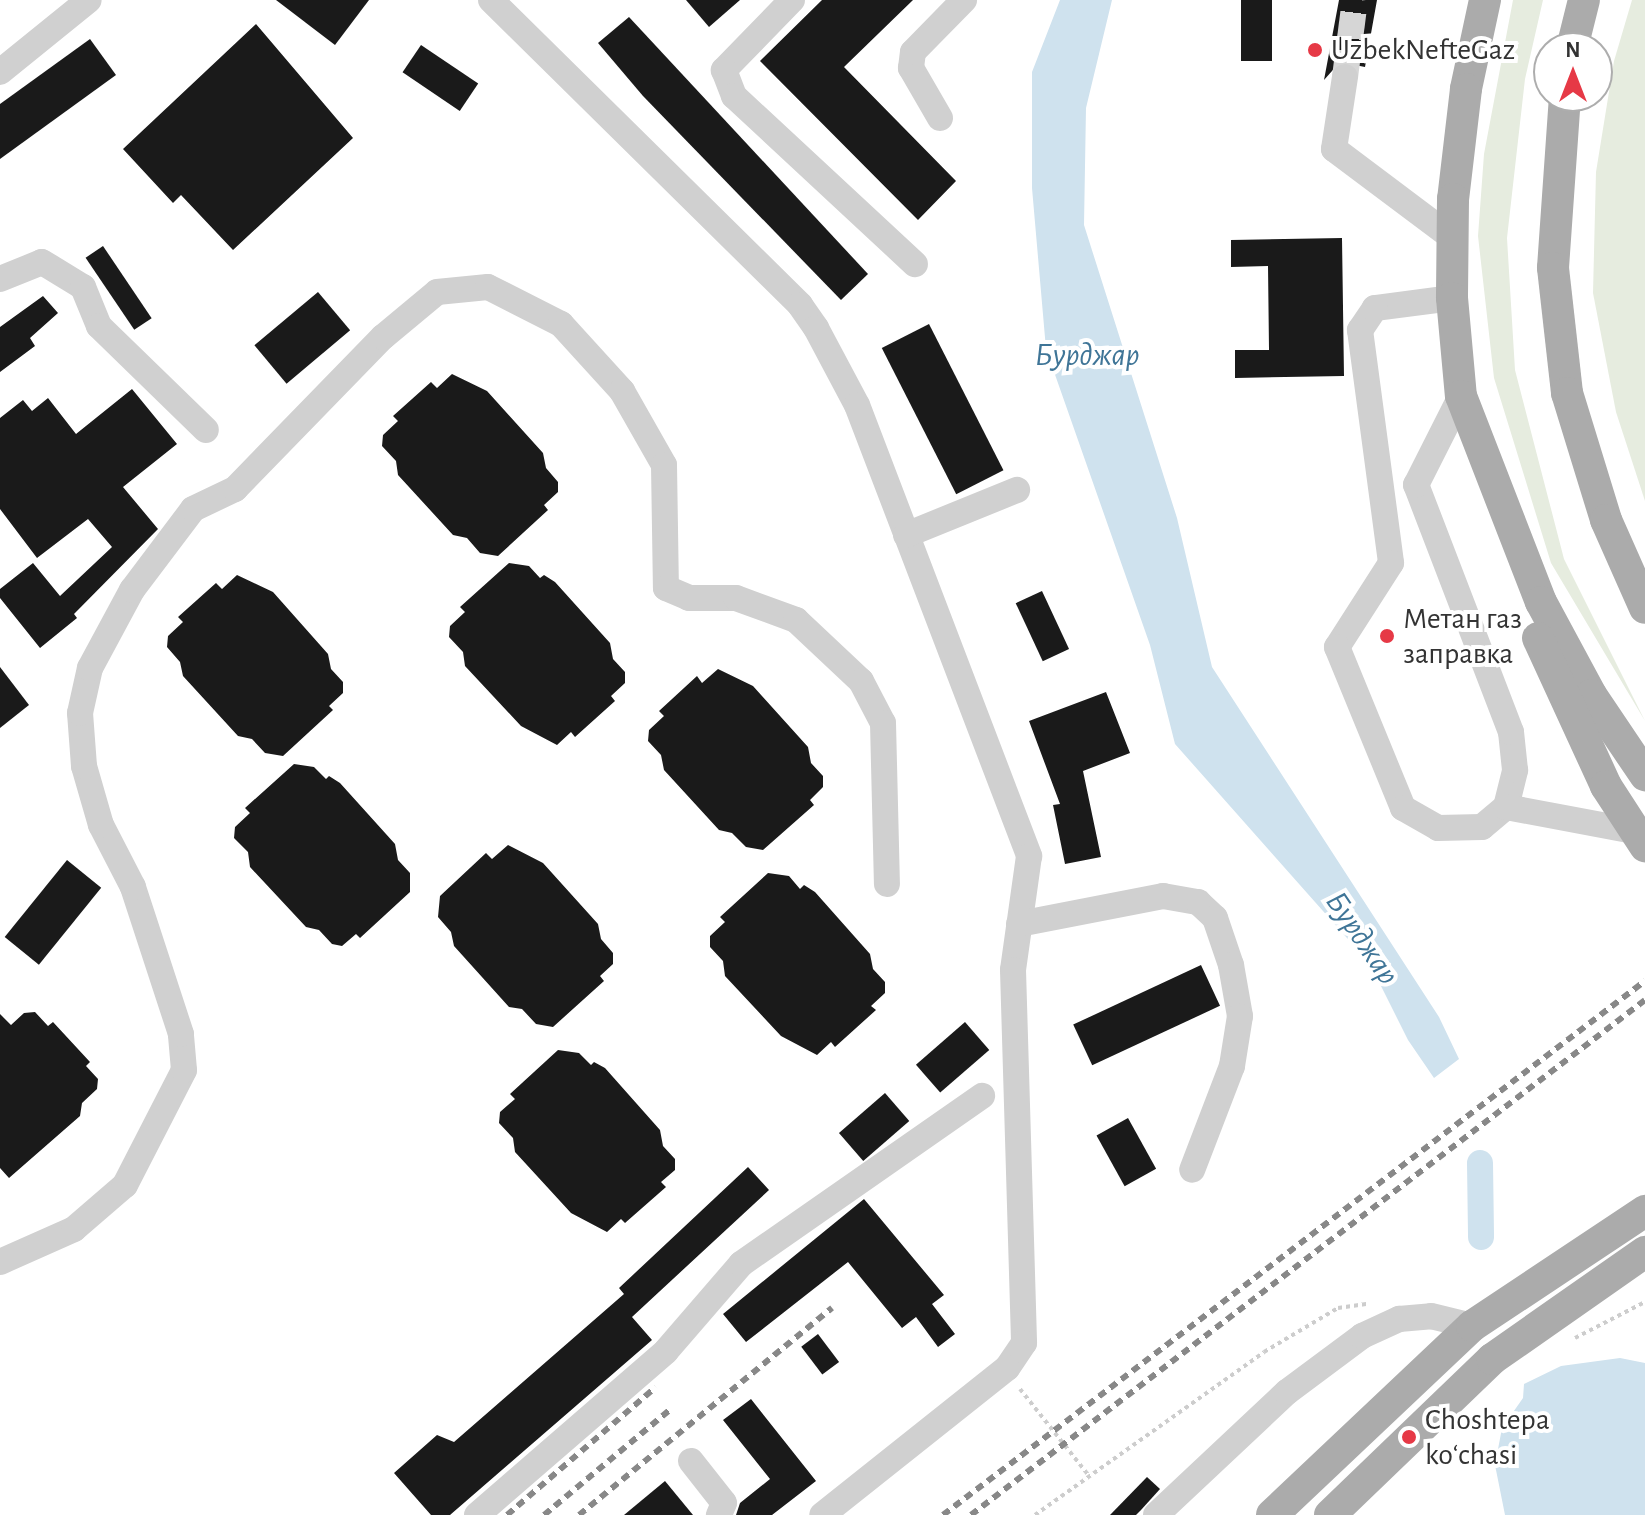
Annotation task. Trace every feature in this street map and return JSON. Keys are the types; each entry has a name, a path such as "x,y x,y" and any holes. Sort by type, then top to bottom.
{"main road":[{"path":"1485,0 1466,89 1451,237 1452,298 1461,396 1488,514 1509,572 1581,735 1640,838"},
{"path":"1576,32 1584,0"},
{"path":"1564,112 1553,268 1567,393 1606,520 1645,608"},
{"path":"1461,396 1541,602 1591,695 1645,775"},
{"path":"1613,1232 1645,1203"},
{"path":"1272,1515 1472,1326 1542,1275 1645,1211"},
{"path":"1568,1325 1645,1252"},
{"path":"1330,1515 1492,1359 1568,1325 1645,1271"}],"lane":[{"path":"491,0 800,305 845,379 1029,856 1013,970 1026,1327 1024,1343 1007,1368 822,1515"},
{"path":"792,0 724,70 734,96 915,264"},
{"path":"940,118 911,68 913,52 964,0"},
{"path":"0,72 75,5"},
{"path":"1345,77 1334,149 1451,237"},
{"path":"0,279 42,262 83,287 99,326 206,430"},
{"path":"0,1262 74,1229 125,1185 184,1070 181,1034 133,887 101,825 84,766 80,713 90,668 132,590 193,509 235,489 383,337 437,292 488,287 561,324 622,391 664,465 666,588 689,598 736,598 796,620 861,681 883,723 887,884"},
{"path":"1452,298 1375,308 1360,330 1391,563 1337,647 1403,808 1438,828 1482,827 1506,807 1515,770 1511,732 1416,485 1461,396"},
{"path":"906,535 1017,490"},
{"path":"1506,807 1640,838"},
{"path":"1019,924 1163,896 1198,902 1215,918 1231,965 1240,1016 1232,1066 1192,1170"},
{"path":"477,1515 666,1351 741,1264 982,1096"},
{"path":"1156,1515 1287,1392 1362,1336 1399,1319 1431,1316 1472,1326"},
{"path":"691,1461 724,1503 719,1515"}],"path":[{"path":"1568,1325 1645,1302"},
{"path":"1035,1515 1240,1369 1338,1308 1379,1306 1399,1319"},
{"path":"1007,1368 1033,1411 1090,1477"}],"shaded area":[{"path":"1513,0 1543,0 1536,32 1533,32 1525,79 1507,238 1515,370 1564,559 1645,721 1551,563 1494,378 1478,236 1484,154"},
{"path":"1632,0 1645,0 1645,501 1616,412 1593,293 1596,172 1606,112 1613,112 1614,61"}],"water":[{"name":"Бурджар","path":"1060,0 1112,0 1086,108 1084,225 1177,518 1212,667 1439,1017 1459,1059 1434,1078 1408,1040 1370,964 1175,744 1150,645 1046,349 1032,188 1032,72"},
{"path":"1620,1358 1645,1363 1645,1515 1505,1515 1495,1465 1502,1428 1523,1398 1524,1384 1561,1366"}],"building":[{"path":"276,0 369,0 335,45"},
{"path":"686,0 740,0 709,27"},
{"path":"822,0 913,0 844,67 956,181 918,220 760,61"},
{"path":"1241,0 1272,0 1272,61 1241,61"},
{"path":"1339,0 1377,0 1365,67 1340,62 1324,80"},
{"path":"629,17 868,274 841,300 643,96 598,43"},
{"path":"256,24 353,138 233,250 181,195 173,203 123,149"},
{"path":"90,39 116,75 0,159 0,104"},
{"path":"421,45 478,84 460,111 403,72"},
{"path":"1342,238 1344,376 1235,378 1235,350 1269,350 1268,266 1231,267 1231,240"},
{"path":"103,246 152,318 134,330 86,258"},
{"path":"318,292 350,330 287,384 254,345"},
{"path":"43,296 58,313 30,338 35,346 0,372 0,327"},
{"path":"929,324 1003,470 956,494 882,348"},
{"path":"452,374 487,391 543,453 546,468 558,482 558,492 544,505 548,510 498,556 480,553 467,538 453,535 398,475 396,461 382,446 383,435 398,421 393,416 431,382 437,388"},
{"path":"132,389 177,444 123,487 158,529 74,614 77,618 40,648 0,598 0,589 33,563 60,596 112,547 88,519 37,558 0,509 0,418 23,400 32,411 48,398 76,434"},
{"path":"509,563 529,566 540,578 544,575 555,582 610,643 613,659 625,672 625,683 611,696 615,701 575,737 571,732 557,745 521,726 465,666 463,652 449,637 450,626 465,612 460,607"},
{"path":"237,575 273,592 328,654 331,669 343,682 343,693 329,706 333,710 283,756 265,753 252,739 238,736 183,676 180,662 167,647 168,636 183,622 178,617 216,583 222,589"},
{"path":"1042,591 1069,649 1043,661 1016,603"},
{"path":"0,667 29,705 0,728"},
{"path":"718,669 753,686 808,747 811,763 823,776 823,787 810,800 814,805 763,850 746,847 732,833 719,830 664,770 661,755 648,741 649,730 664,716 659,711 697,676 702,683"},
{"path":"1106,692 1130,753 1083,771 1101,857 1065,864 1053,805 1060,804 1029,721"},
{"path":"294,764 314,767 326,779 329,776 340,783 395,844 398,860 410,873 410,892 360,938 356,934 342,946 332,944 319,930 306,927 250,867 248,852 234,838 235,827 250,813 245,808"},
{"path":"508,845 543,863 598,924 601,939 613,953 613,964 600,976 604,981 553,1027 536,1024 522,1009 509,1007 454,946 451,932 438,917 440,896 486,853 492,859"},
{"path":"67,860 101,888 39,965 5,937"},
{"path":"768,873 789,876 800,889 804,885 815,892 870,954 873,969 885,982 885,993 871,1006 876,1010 835,1047 831,1042 817,1055 781,1036 725,976 723,961 710,947 710,936 725,922 720,917"},
{"path":"1201,965 1220,1006 1092,1065 1073,1025"},
{"path":"35,1012 48,1026 53,1022 90,1062 86,1066 98,1079 97,1089 82,1103 80,1116 9,1178 0,1168 0,1014 11,1025 24,1013"},
{"path":"965,1022 989,1050 940,1093 916,1065"},
{"path":"558,1050 579,1053 591,1065 594,1062 605,1068 660,1130 663,1146 675,1159 675,1170 661,1182 666,1187 625,1223 621,1219 607,1232 571,1213 515,1152 513,1138 499,1123 500,1112 515,1099 510,1094"},
{"path":"885,1093 909,1121 863,1161 839,1133"},
{"path":"1128,1118 1156,1169 1125,1186 1097,1135"},
{"path":"748,1167 769,1190 632,1317 652,1340 450,1515 431,1515 394,1473 437,1435 454,1442 624,1294 619,1288"},
{"path":"864,1199 944,1295 932,1304 955,1334 938,1347 916,1317 902,1328 848,1262 746,1342 723,1314"},
{"path":"818,1334 839,1362 822,1375 801,1347"},
{"path":"751,1399 816,1481 772,1515 736,1515 740,1503 770,1479 723,1420"},
{"path":"1147,1477 1160,1489 1141,1510 1136,1515 1110,1515"},
{"path":"665,1481 693,1515 624,1515"}],"waterway":[{"name":"Бурджар","path":"1480,1163 1481,1237"}],"tunnel":[{"path":"1345,77 1355,0"}],"railway":[{"path":"943,1515 1645,981"},
{"path":"971,1515 1645,1000"},
{"path":"579,1515 832,1308"},
{"path":"507,1515 656,1387"},
{"path":"544,1515 672,1408"}],"place":[{"name":"UzbekNefteGaz","path":"1315,50"},
{"name":"Метан газ заправка","path":"1387,636"},
{"name":"Choshtepa koʻchasi","path":"1409,1437"}]}
